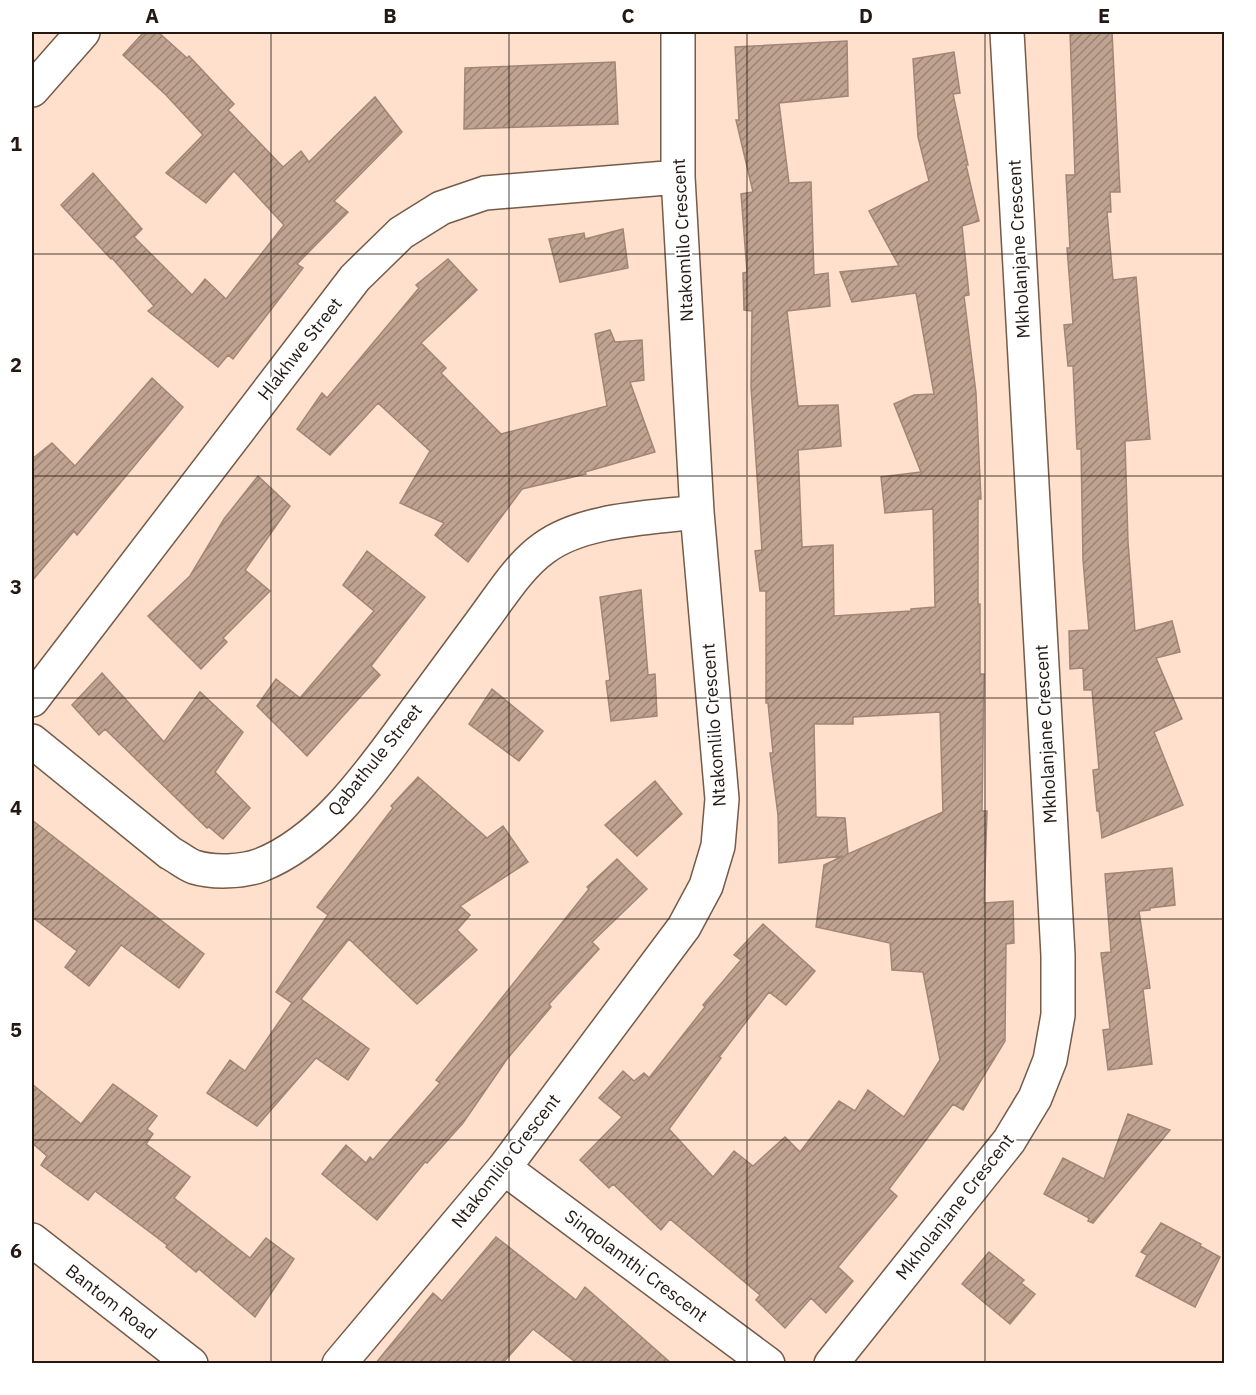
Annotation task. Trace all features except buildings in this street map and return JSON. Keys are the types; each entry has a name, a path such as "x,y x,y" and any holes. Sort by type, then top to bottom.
{"street":[{"path":"32,90 83,32"},
{"name":"Ntakomlilo Crescent","path":"339,1364 504,1168 684,927 706,886 718,846 722,799 697,512 678,177 678,32"},
{"name":"Mkholanjane Crescent","path":"831,1364 1009,1141 1035,1098 1050,1060 1058,1015 1058,955 1007,32"},
{"name":"Hlakhwe Street","path":"32,700 355,278 401,233 441,208 485,193 678,177"},
{"name":"Qabathule Street","path":"32,741 170,853 194,867 235,870 260,866 283,854 312,834 353,793 504,592 543,548 570,533 596,526 697,512"},
{"name":"Sinqolamthi Crescent","path":"504,1168 768,1364"},
{"name":"Bantom Road","path":"32,1240 191,1364"}]}
